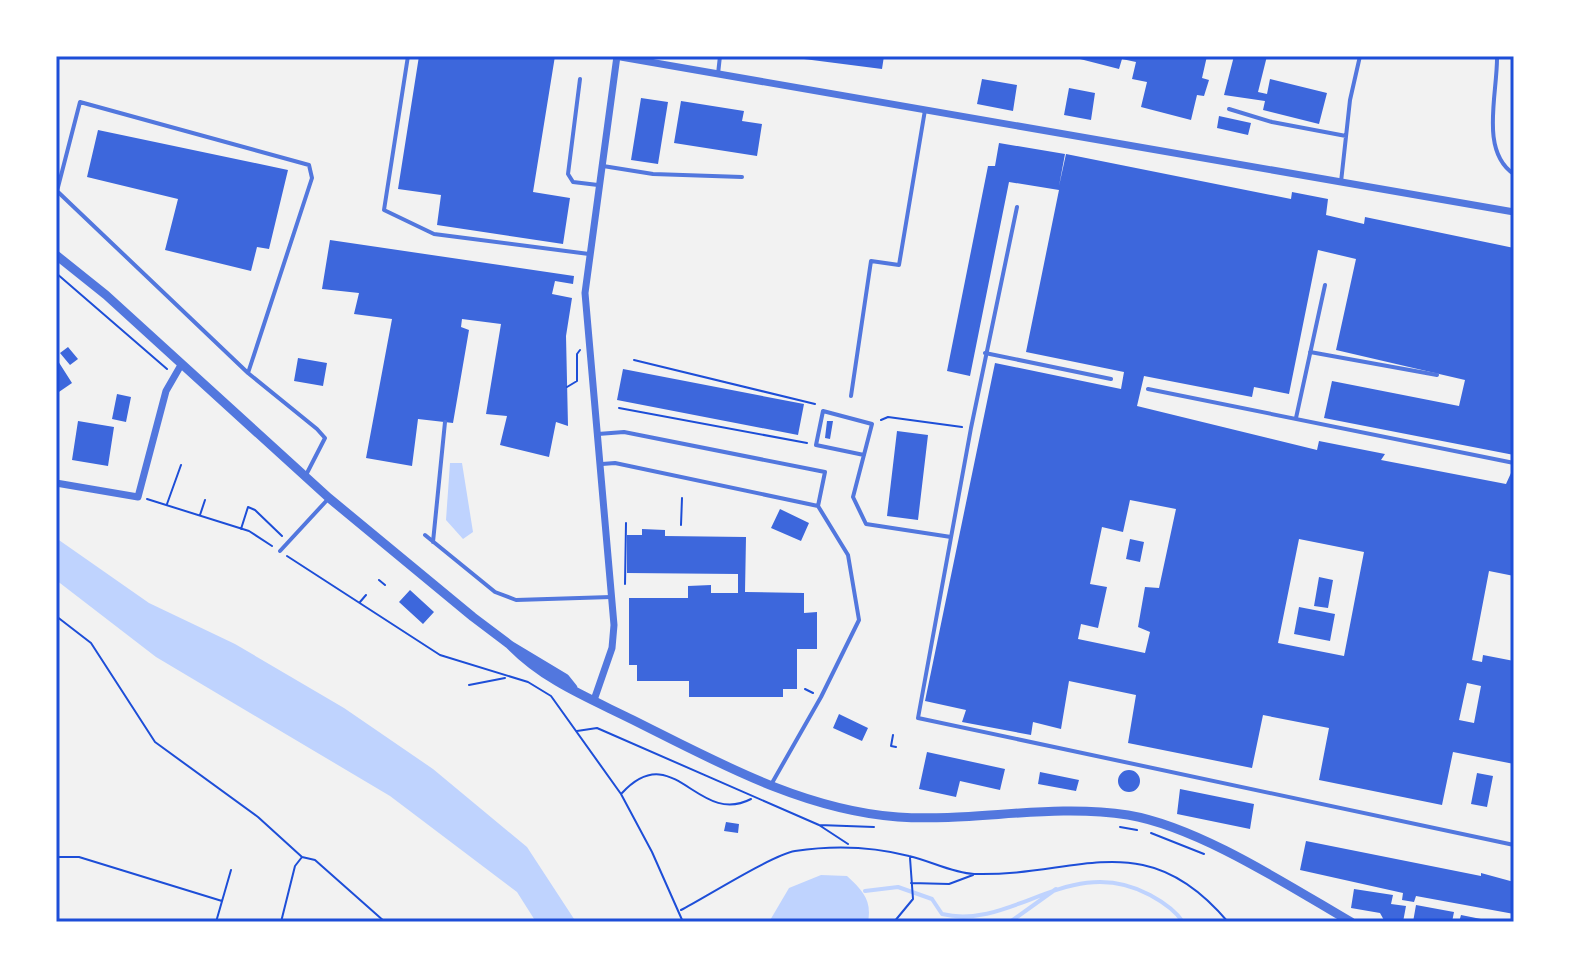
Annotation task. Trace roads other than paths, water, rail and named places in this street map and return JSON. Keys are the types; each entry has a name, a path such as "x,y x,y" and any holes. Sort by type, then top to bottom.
{"street":[{"path":"594,700 612,648 613,597 585,293 617,56 1514,212"},
{"path":"56,255 106,295 329,498 510,645 530,666 594,700 771,785 845,810 900,817 1090,813 1129,816 1178,830 1272,876 1351,922"},
{"path":"56,483 138,497 166,391 181,365"}],"lane":[{"path":"408,56 384,210 434,234 591,254"},
{"path":"718,74 720,56"},
{"path":"1341,182 1360,56"},
{"path":"1497,56 1493,133 1497,157 1514,174"},
{"path":"580,79 568,174 573,182 600,186"},
{"path":"248,373 312,178 309,165 80,102 57,191 248,373 325,438 305,477"},
{"path":"851,396 871,261 899,265 925,109"},
{"path":"1229,109 1272,122 1346,136"},
{"path":"603,166 665,175 742,177"},
{"path":"1017,207 985,353 918,718 1514,845"},
{"path":"1296,418 1325,285"},
{"path":"1310,352 1437,375"},
{"path":"985,353 1111,379"},
{"path":"1148,389 1514,463"},
{"path":"864,455 816,445 823,411 872,424 864,455 853,497 866,524 951,537"},
{"path":"433,542 445,422"},
{"path":"598,434 624,432 825,472 818,506 848,555 859,620 821,697 771,785"},
{"path":"602,464 615,463 818,506"},
{"path":"280,551 329,498"},
{"path":"425,535 495,592 516,600 613,597"}],"water":[{"path":"450,463 462,463 473,532 463,539 446,520"},
{"path":"56,538 149,603 235,644 344,708 433,769 527,847 576,922 536,922 517,892 390,796 156,657 56,580"},
{"path":"821,875 847,876 853,881 867,902 868,922 769,922 789,888"}],"waterway":[{"path":"865,891 898,887 932,899 942,914 968,916 993,912 1068,887 1094,882 1121,884 1160,900 1183,922"},
{"path":"1010,922 1056,889"}]}
